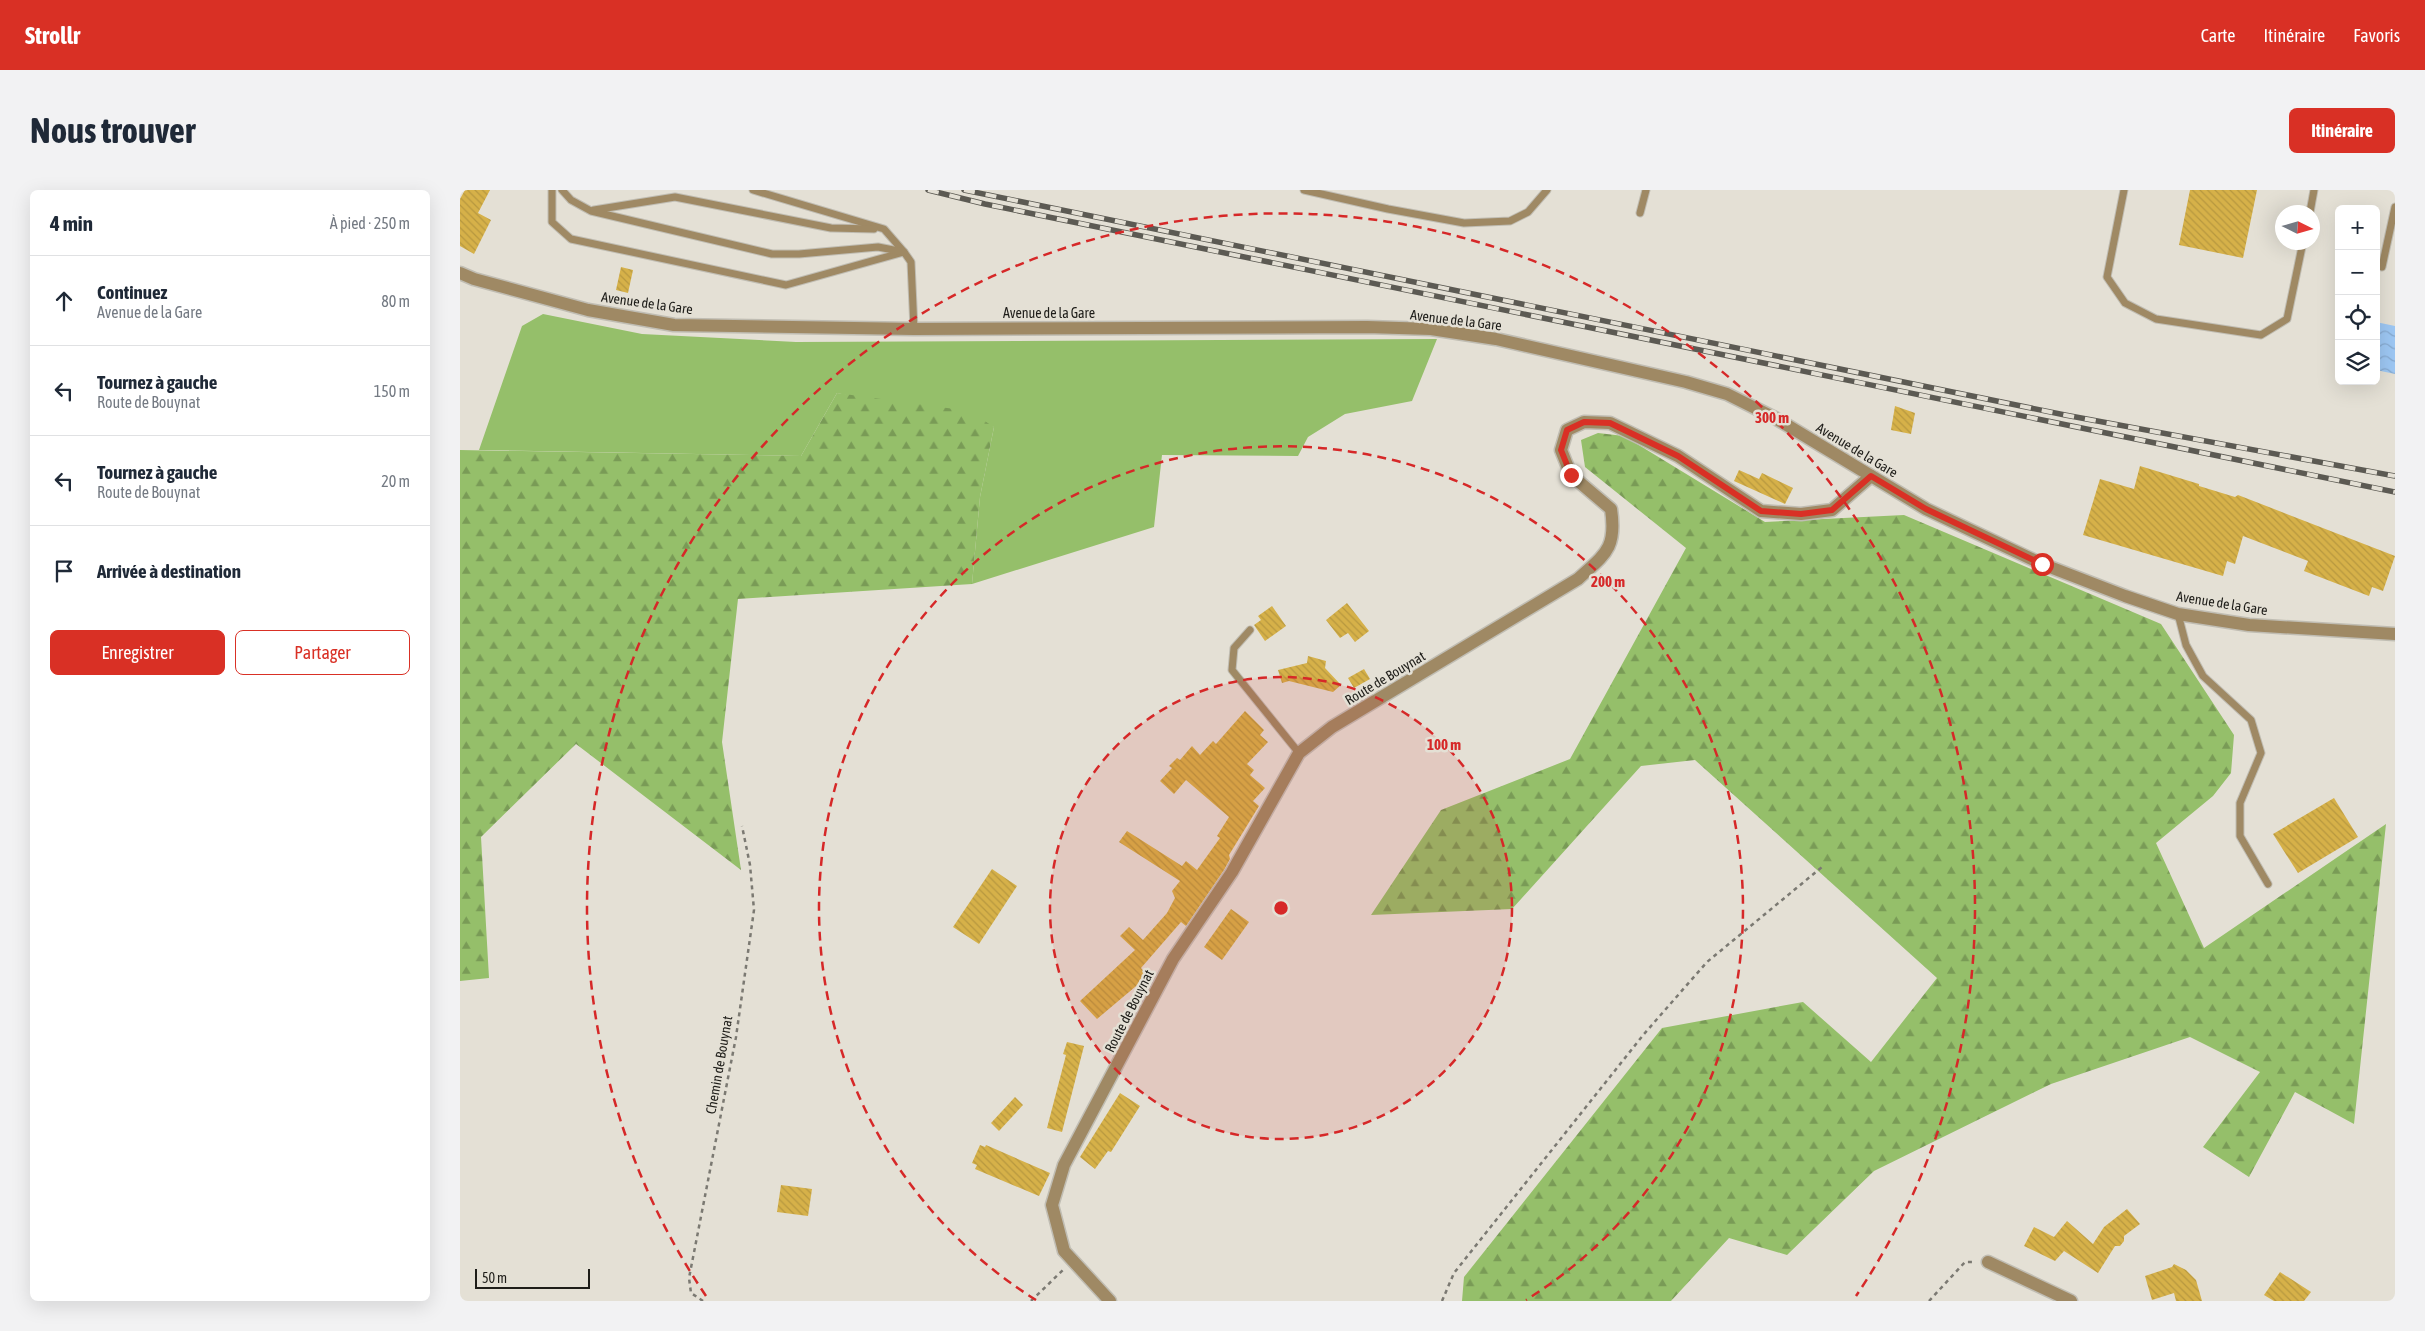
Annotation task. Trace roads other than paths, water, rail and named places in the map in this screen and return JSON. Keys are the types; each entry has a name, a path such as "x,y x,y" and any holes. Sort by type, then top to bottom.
{"street":[{"name":"Avenue de la Gare","path":"460,272 474,279 588,310 674,326 914,329 1367,327 1440,331 1496,340 1677,380 1727,394 1775,418 1926,509 2042,564 2178,614 2250,624 2395,634"},
{"name":"Route de Bouynat","path":"1110,1301 1064,1251 1052,1204 1064,1165 1173,959 1232,872 1299,753 1332,727 1578,579 1607,552 1614,529 1611,509 1571,475 1561,450 1567,430 1584,422 1610,423 1678,456 1761,511 1801,514 1832,510 1871,476"},
{"path":"1988,1262 2071,1301"}],"lane":[{"path":"552,190 552,222 571,239 786,284 904,252"},
{"path":"562,190 571,200 591,210 772,254 799,254 878,247 904,252"},
{"path":"754,190 884,229 911,262 914,329"},
{"path":"1304,190 1388,209 1464,223 1510,222 1528,212 1547,190"},
{"path":"1640,213 1646,190"},
{"path":"2124,190 2107,277 2125,303 2156,319 2261,335 2287,319 2301,250"},
{"path":"2311,205 2314,190"},
{"path":"591,210 675,198 831,228 884,229"},
{"path":"2382,266 2395,207"},
{"path":"2178,614 2186,645 2203,676 2251,720 2261,753 2240,803 2240,836 2268,884"},
{"path":"1250,630 1234,648 1232,670 1299,753"}],"water":[{"path":"2380,323 2395,326 2395,374 2380,371"}],"railway":[{"path":"928,190 985,204 2395,492"},
{"path":"964,190 2065,415 2395,476"}]}
